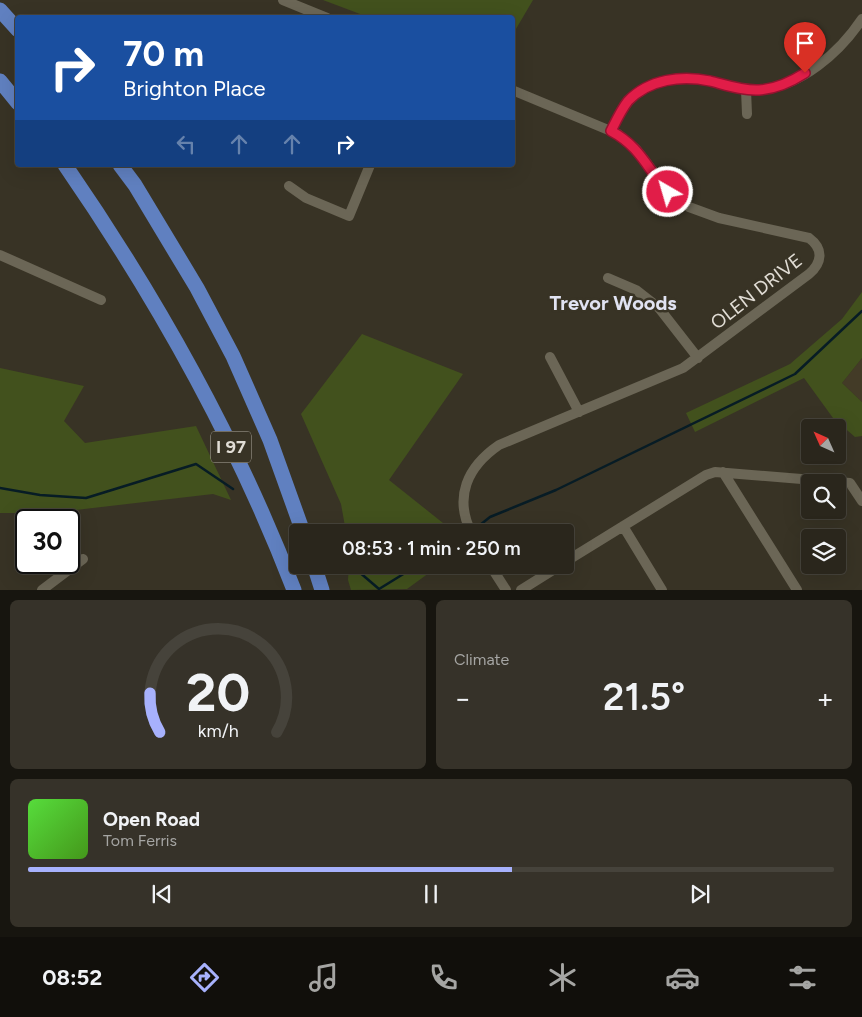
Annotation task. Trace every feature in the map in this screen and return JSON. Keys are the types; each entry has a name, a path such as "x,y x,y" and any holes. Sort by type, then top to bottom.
{"highway":[{"path":"0,10 15,27"},
{"path":"0,81 15,99"},
{"name":"I 97","path":"65,167 124,253 158,310 230,445 256,499 294,590"},
{"name":"I 97","path":"121,167 197,288 234,356 265,426 300,524"},
{"path":"280,554 288,590"},
{"path":"317,574 322,590"}],"street":[{"path":"283,0 320,15"},
{"path":"611,131 629,101 644,90 678,78 688,78 746,90 776,87 805,73 831,54 862,19"},
{"path":"746,90 747,114"},
{"name":"OLEN DRIVE","path":"468,524 463,508 464,492 470,474 481,459 499,445 674,372 698,358 814,270 820,261 819,250 813,241 802,236 719,218 689,208 663,186 632,144 611,131 515,91"},
{"path":"289,186 306,198 349,216 369,167"},
{"path":"0,255 101,300"},
{"path":"608,278 636,290 659,308 698,358"},
{"path":"550,357 579,412"},
{"path":"574,556 706,475 714,472 850,483 862,501"},
{"path":"723,472 797,590"},
{"path":"623,526 662,590"},
{"path":"42,590 83,559"},
{"path":"496,574 506,590"},
{"path":"522,589 546,574"}],"shaded area":[{"path":"862,358 862,402 842,383"}],"green space":[{"path":"323,0 533,0 515,31 515,15 363,15"},
{"path":"862,292 862,358 842,383 862,402 862,436 855,437 846,429 846,419 833,418 804,378 695,432 686,413 790,364 842,319"},
{"path":"362,334 463,374 389,480 444,524 345,524 341,504 301,414"},
{"path":"0,368 84,386 64,421 85,443 196,426 231,500 213,494 80,510 15,509 15,513 0,513"},
{"path":"348,574 428,574 407,589 351,590"}],"waterway":[{"path":"481,524 490,517 556,490 795,374 862,311"},
{"path":"0,488 40,495 86,498 196,464 233,489"},
{"path":"362,574 379,589 403,574"}],"district":[{"name":"Trevor Woods","path":"613,303"}],"route":[{"path":"668,192 632,144 611,131 629,101 652,86 678,78 697,79 746,90 758,90 786,84 805,73"}]}
